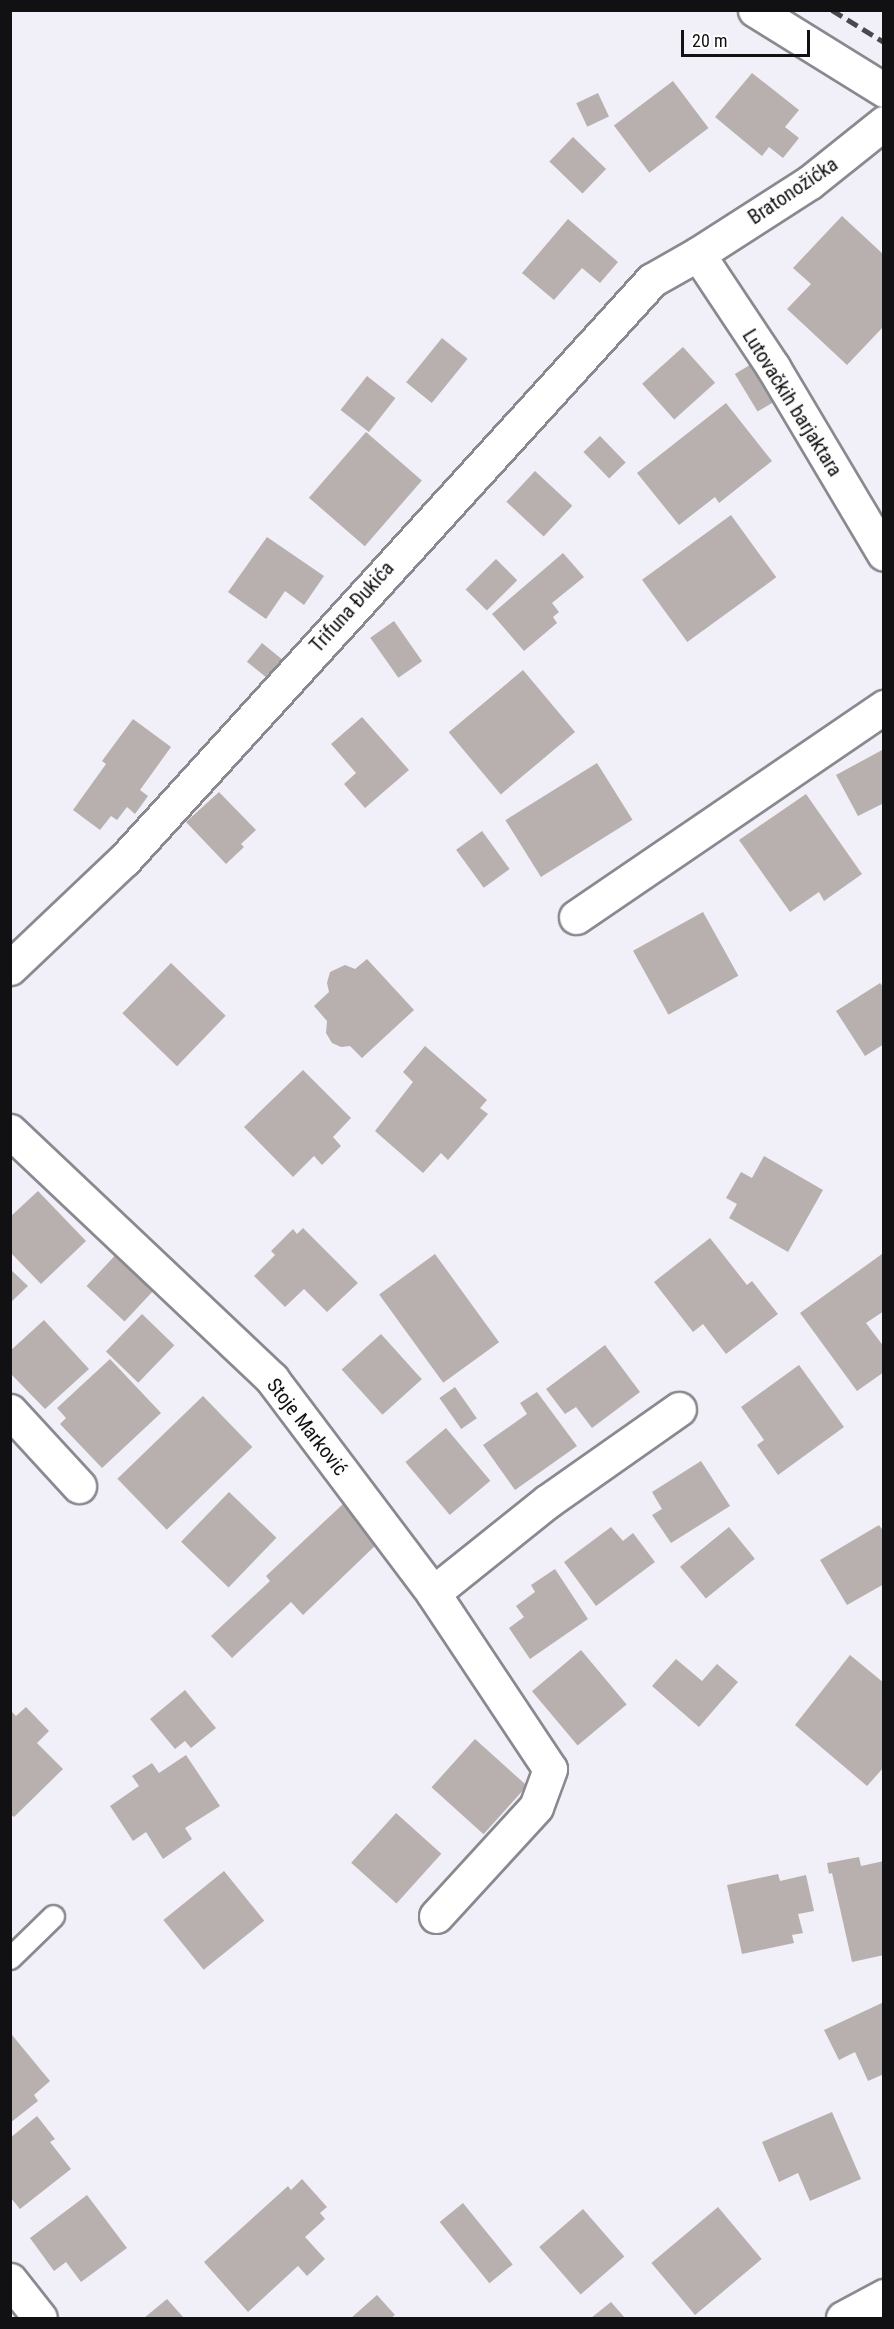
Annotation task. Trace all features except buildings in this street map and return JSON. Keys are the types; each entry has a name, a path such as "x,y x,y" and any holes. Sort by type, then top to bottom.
{"street":[{"path":"755,10 884,90"},
{"name":"Bratonožićka","path":"698,254 810,182 884,123"},
{"name":"Lutovačkih barjaktara","path":"698,254 773,367 884,554"},
{"name":"Trifuna Đukića","path":"10,968 124,860 652,280 698,254"},
{"path":"576,917 884,707"},
{"name":"Stoje Marković","path":"10,1131 272,1379 433,1593 550,1769 536,1807 436,1916"},
{"path":"433,1593 548,1501 679,1409"},
{"path":"10,1411 79,1486"},
{"path":"10,2280 40,2319"},
{"path":"843,2319 884,2296"}],"lane":[{"path":"10,1958 53,1916"}],"railway":[{"path":"832,10 884,42"}]}
